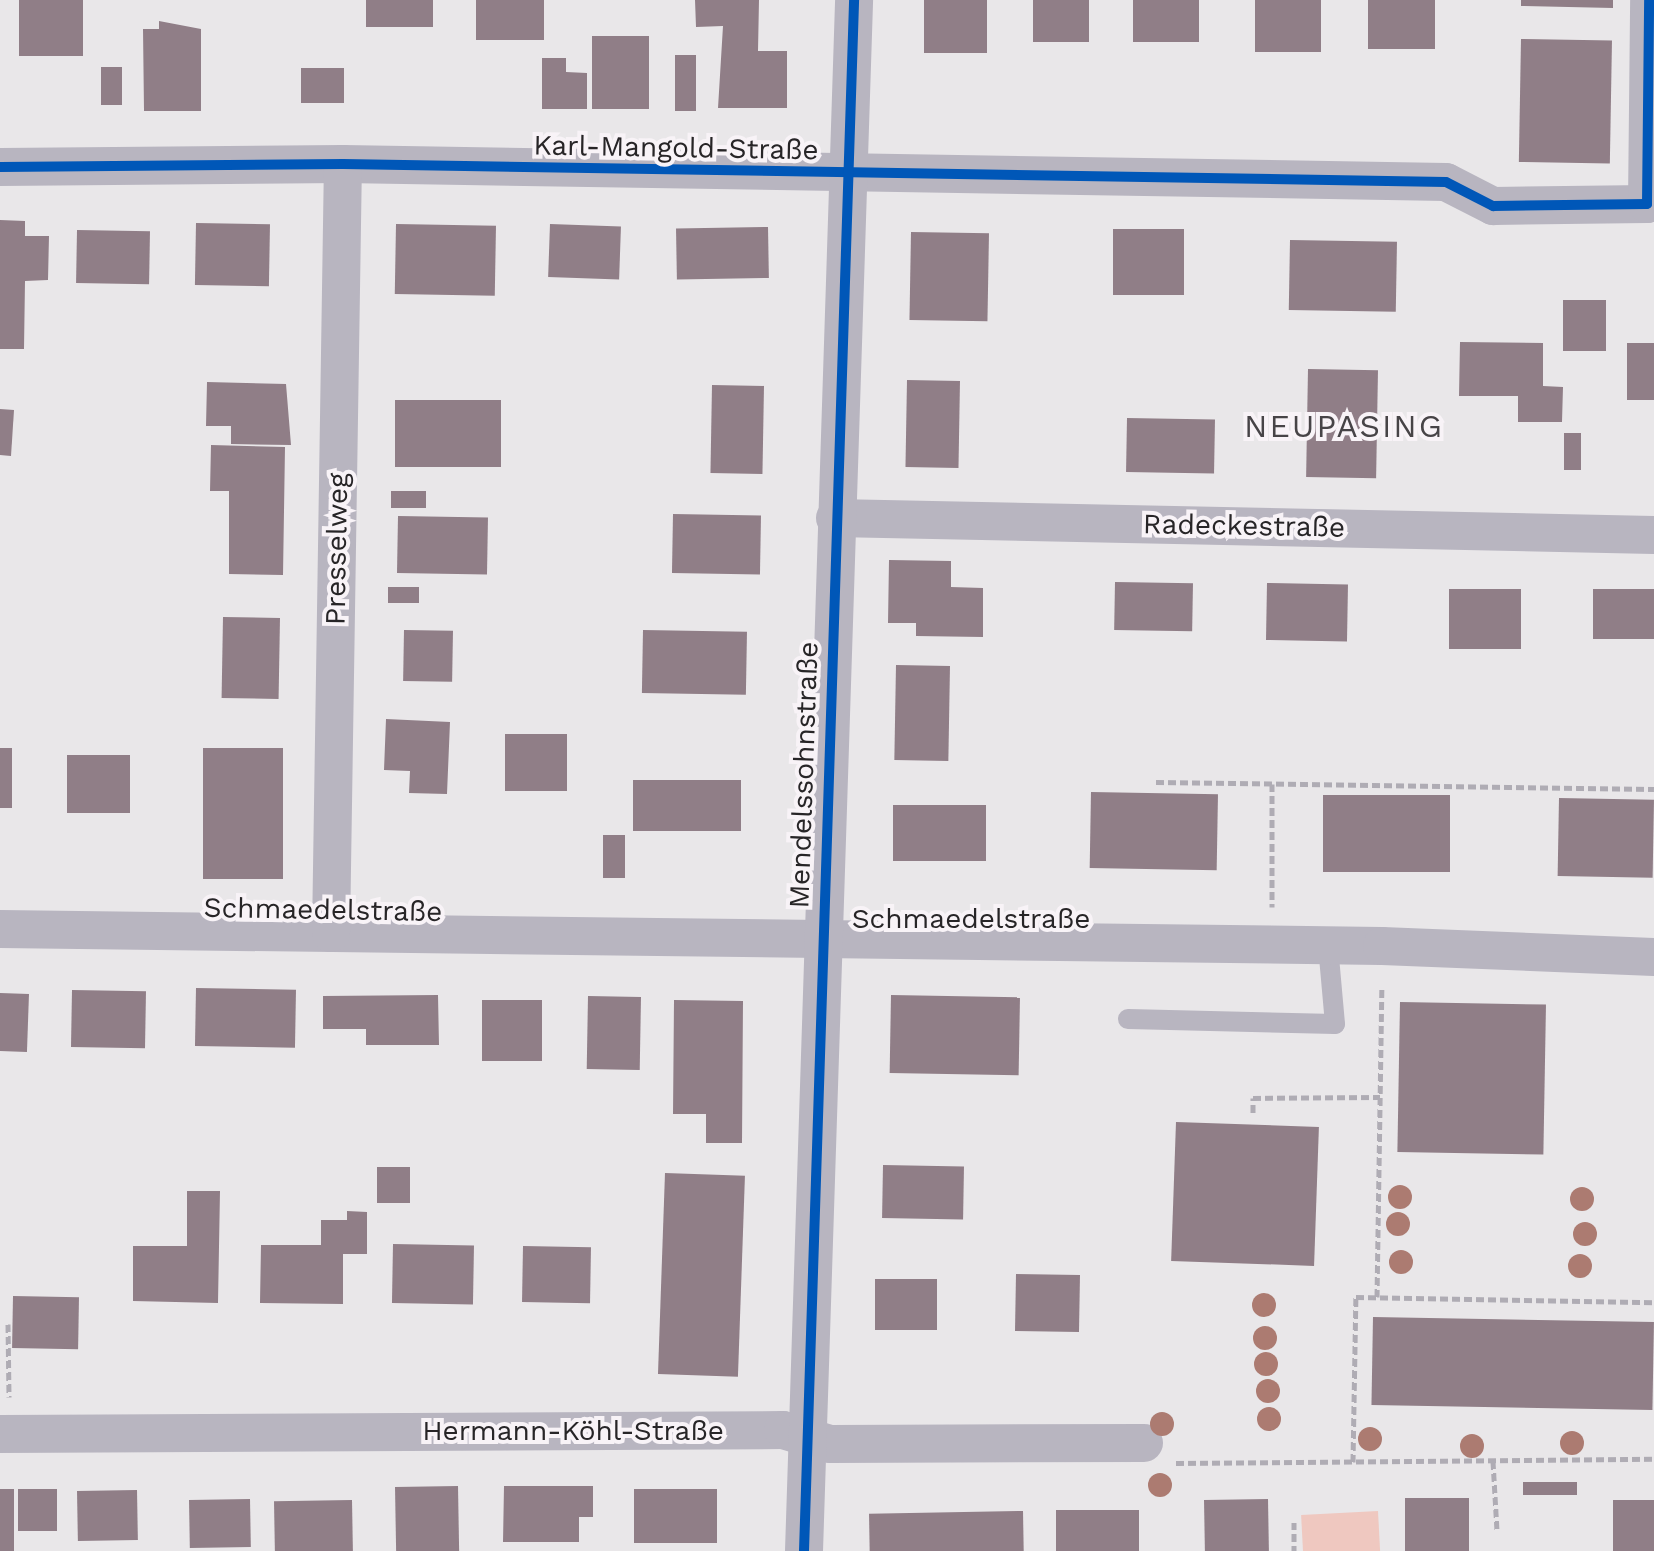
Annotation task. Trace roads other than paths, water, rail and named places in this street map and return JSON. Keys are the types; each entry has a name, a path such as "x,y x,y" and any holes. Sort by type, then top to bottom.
{"street":[{"name":"Mendelssohnstraße","path":"804,1551 854,0"},
{"name":"Karl-Mangold-Straße","path":"0,167 343,164 847,175 1446,182 1493,206 1647,204 1649,0"},
{"name":"Presselweg","path":"331,933 343,164"},
{"name":"Radeckestraße","path":"835,518 1654,535"},
{"name":"Schmaedelstraße","path":"0,929 823,943 1328,945 1654,957"},
{"name":"Hermann-Köhl-Straße","path":"5,1434 783,1430 830,1444 1144,1443"}],"lane":[{"path":"1128,1019 1335,1024 1328,945"}],"district":[{"name":"NEUPASING","path":"1344,426"}]}
